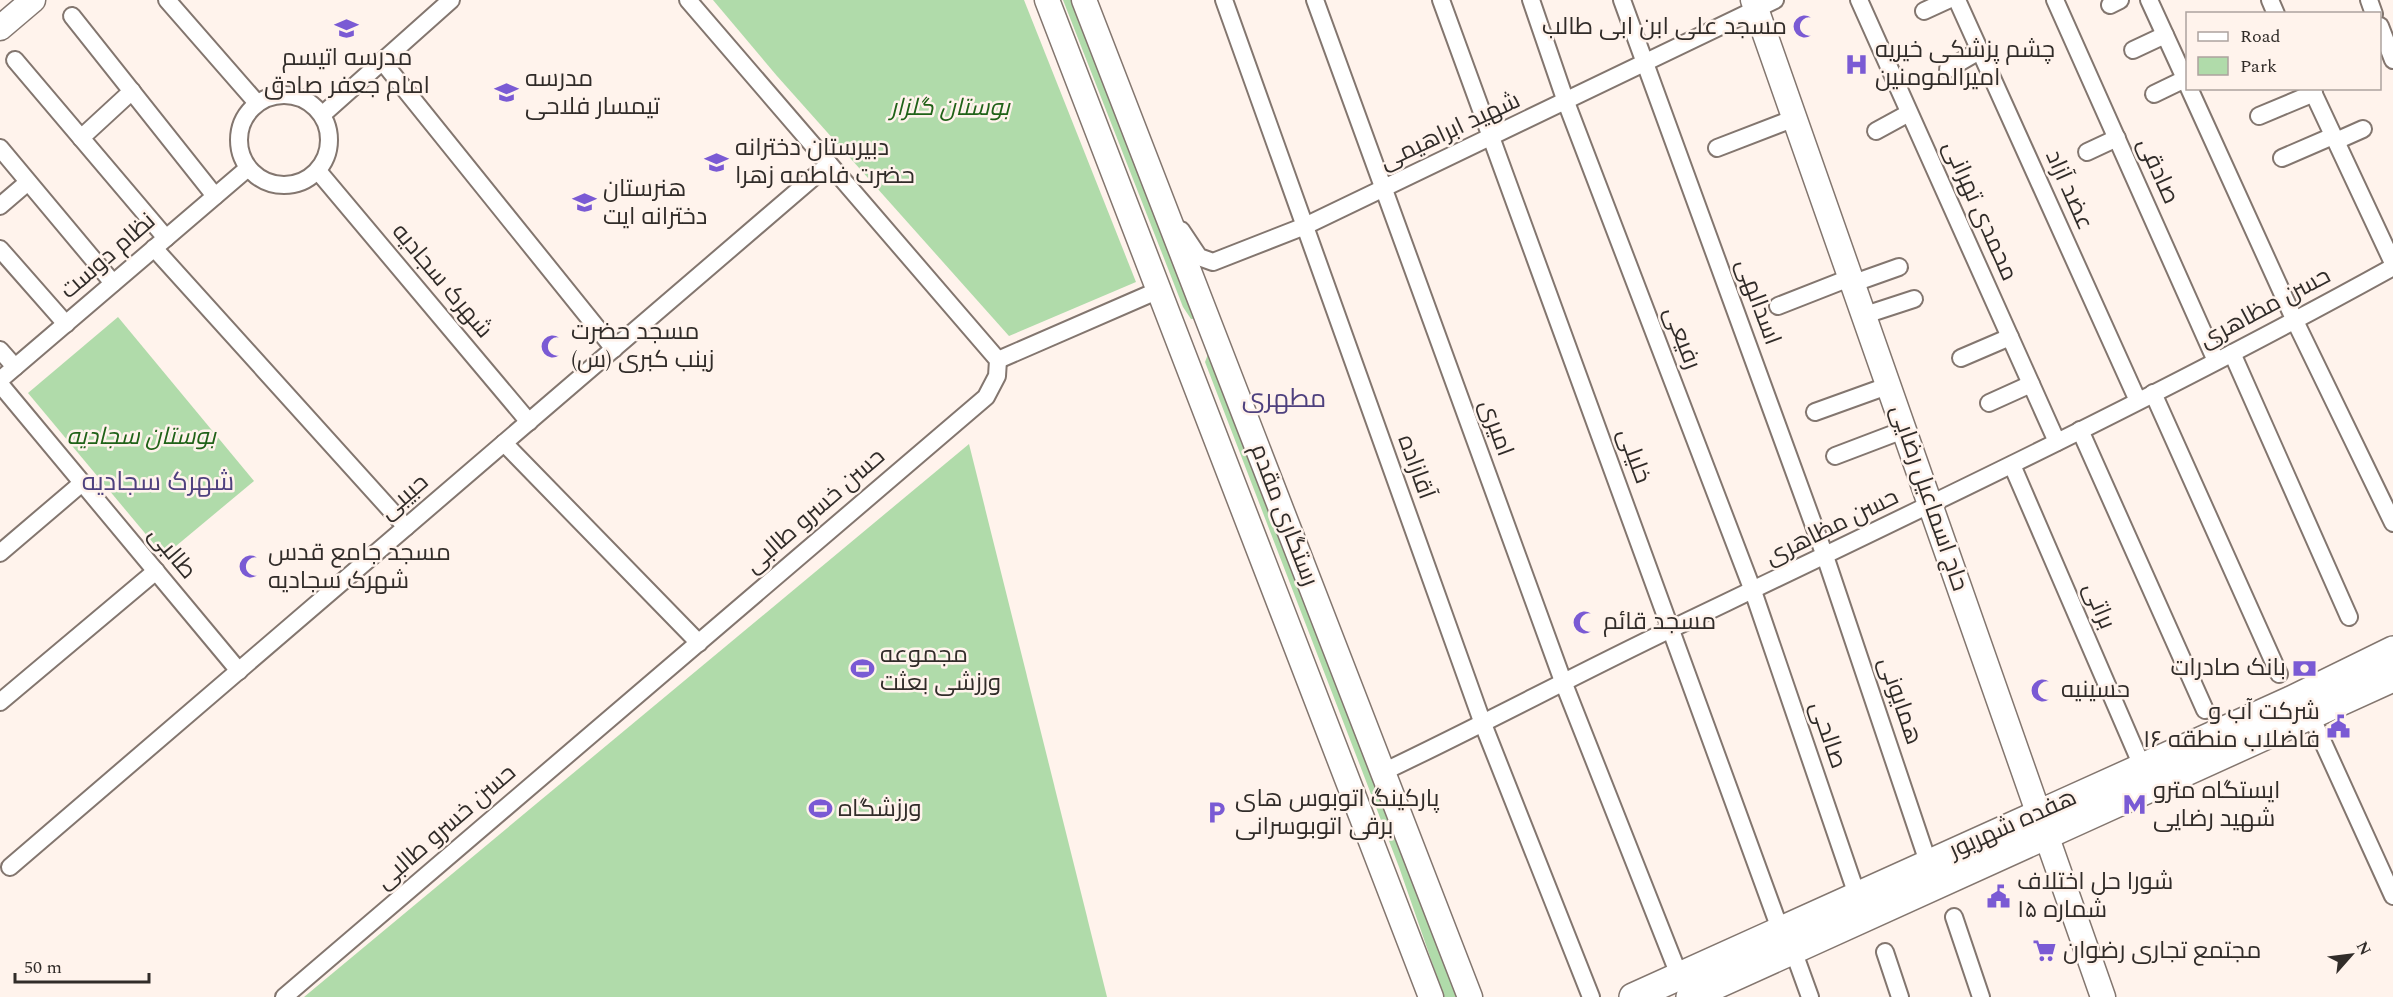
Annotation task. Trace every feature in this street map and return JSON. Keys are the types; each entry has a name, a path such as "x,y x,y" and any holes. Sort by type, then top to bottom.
{"main road":[{"path":"0,28 33,0"},
{"name":"رستگاری مقدم","path":"1047,0 1431,997"},
{"name":"رستگاری مقدم","path":"1084,0 1470,997"},
{"name":"حاج اسماعیل رضایی","path":"1762,4 1795,118 1906,429 2103,997"},
{"path":"1178,340 1210,326"},
{"name":"هفده شهریور","path":"1786,940 1857,895 1928,862 2042,825 2142,766 2291,700 2393,651"},
{"name":"هفده شهریور","path":"1633,997 1684,986 2042,825 2311,716 2393,678"}],"street":[{"path":"167,0 257,103"},
{"path":"322,115 451,0"},
{"path":"688,0 998,360 1159,290"},
{"name":"آقازاده","path":"1224,0 1483,724 1591,997"},
{"name":"امیری","path":"1315,0 1564,684 1684,986"},
{"name":"خلیلی","path":"1441,0 1786,940 1810,997"},
{"name":"رفیعی","path":"1531,0 1566,102 1753,591"},
{"name":"اسدالهی","path":"1622,0 1826,556"},
{"name":"محمدی تهرانی","path":"1859,0 2057,442"},
{"path":"1924,11 1948,0"},
{"name":"عضد آزاد","path":"1956,0 2278,674"},
{"name":"صادقی","path":"2055,0 2216,361"},
{"path":"2149,0 2186,82"},
{"name":"شهید ابراهیمی","path":"1164,204 1199,257 1213,262 1305,226 1645,64 1762,4"},
{"path":"72,16 215,196"},
{"path":"2381,31 2393,60"},
{"path":"2133,50 2165,35"},
{"path":"1948,69 1980,51"},
{"path":"15,60 81,138 160,243 406,527"},
{"path":"382,61 614,349"},
{"path":"2154,94 2186,84"},
{"path":"2190,90 2295,321 2393,523"},
{"path":"81,138 132,91"},
{"path":"2259,116 2313,91 2393,265"},
{"path":"285,94 299,97 312,104 322,115 328,128 330,143 326,158 318,171 305,181 282,185 260,179 248,168 241,155 238,141 244,120 257,103 271,96 285,94"},
{"path":"1876,131 1909,113"},
{"path":"1717,148 1795,118"},
{"path":"2282,158 2363,129"},
{"path":"2087,152 2117,138"},
{"path":"0,148 113,284"},
{"name":"حبیبی","path":"10,867 829,164"},
{"name":"نظام دوست","path":"0,382 248,168"},
{"name":"شهرک سجادیه","path":"318,171 529,422"},
{"path":"0,206 28,182"},
{"path":"0,249 66,324"},
{"name":"حسن مظاهری","path":"1383,772 1671,629 2012,465 2295,321 2393,265"},
{"path":"1779,306 1853,280 1899,267"},
{"path":"1865,315 1914,299"},
{"path":"1962,358 2010,337"},
{"path":"0,350 15,367"},
{"path":"2232,353 2349,617"},
{"name":"حسن خسرو طالبی","path":"284,997 986,397 998,376 998,360"},
{"name":"طالبی","path":"0,382 238,671"},
{"path":"1989,403 2031,384"},
{"path":"1815,412 1890,385"},
{"path":"1835,456 1906,429"},
{"path":"2080,430 2205,710"},
{"path":"504,443 699,643"},
{"name":"براتی","path":"2012,465 2142,766"},
{"path":"0,553 82,483"},
{"name":"همایونی","path":"1826,556 1928,862"},
{"path":"0,702 156,571"},
{"name":"صالحی","path":"1753,591 1857,895"},
{"path":"2311,716 2393,896"},
{"path":"1954,917 1981,997"},
{"path":"1885,952 1900,997"}],"green space":[{"name":"بوستان گلزار","path":"713,0 1024,0 1136,282 1009,336 777,76"},
{"path":"1063,0 1076,0 1199,319 1191,319 1183,307"},
{"name":"بوستان سجادیه","path":"118,317 254,481 164,556 28,393"},
{"path":"1208,354 1215,357 1458,997 1444,997 1399,867 1205,362"},
{"name":"مجموعه ورزشی بعثت","path":"969,444 1107,997 304,997"}],"place":[{"name":"مسجد علی ابن ابی طالب","path":"1805,27"},
{"name":"مدرسه اتیسم امام جعفر صادق","path":"347,28"},
{"name":"چشم پزشکی خیریه امیرالمومنین","path":"1857,64"},
{"name":"مدرسه تیمسار فلاحی","path":"507,93"},
{"name":"دبیرستان دخترانه حضرت فاطمه زهرا","path":"717,162"},
{"name":"هنرستان دخترانه ایت","path":"585,203"},
{"name":"مسجد حضرت زینب کبری (س)","path":"553,346"},
{"name":"مسجد جامع قدس شهرک سجادیه","path":"250,567"},
{"name":"مسجد قائم","path":"1585,622"},
{"name":"بانک صادرات","path":"2304,668"},
{"name":"مجموعه ورزشی بعثت","path":"862,669"},
{"name":"حسینیه","path":"2043,690"},
{"name":"شرکت آب و فاضلاب منطقه ۱۶","path":"2338,726"},
{"name":"ایستگاه مترو شهید رضایی","path":"2135,805"},
{"name":"ورزشگاه","path":"820,809"},
{"name":"پارکینگ اتوبوس های برقی اتوبوسرانی","path":"1217,813"},
{"name":"شورا حل اختلاف شماره ۱۵","path":"1999,896"},
{"name":"مجتمع تجاری رضوان","path":"2045,951"}],"district":[{"name":"مطهری","path":"1284,399"},
{"name":"شهرک سجادیه","path":"158,482"}]}
